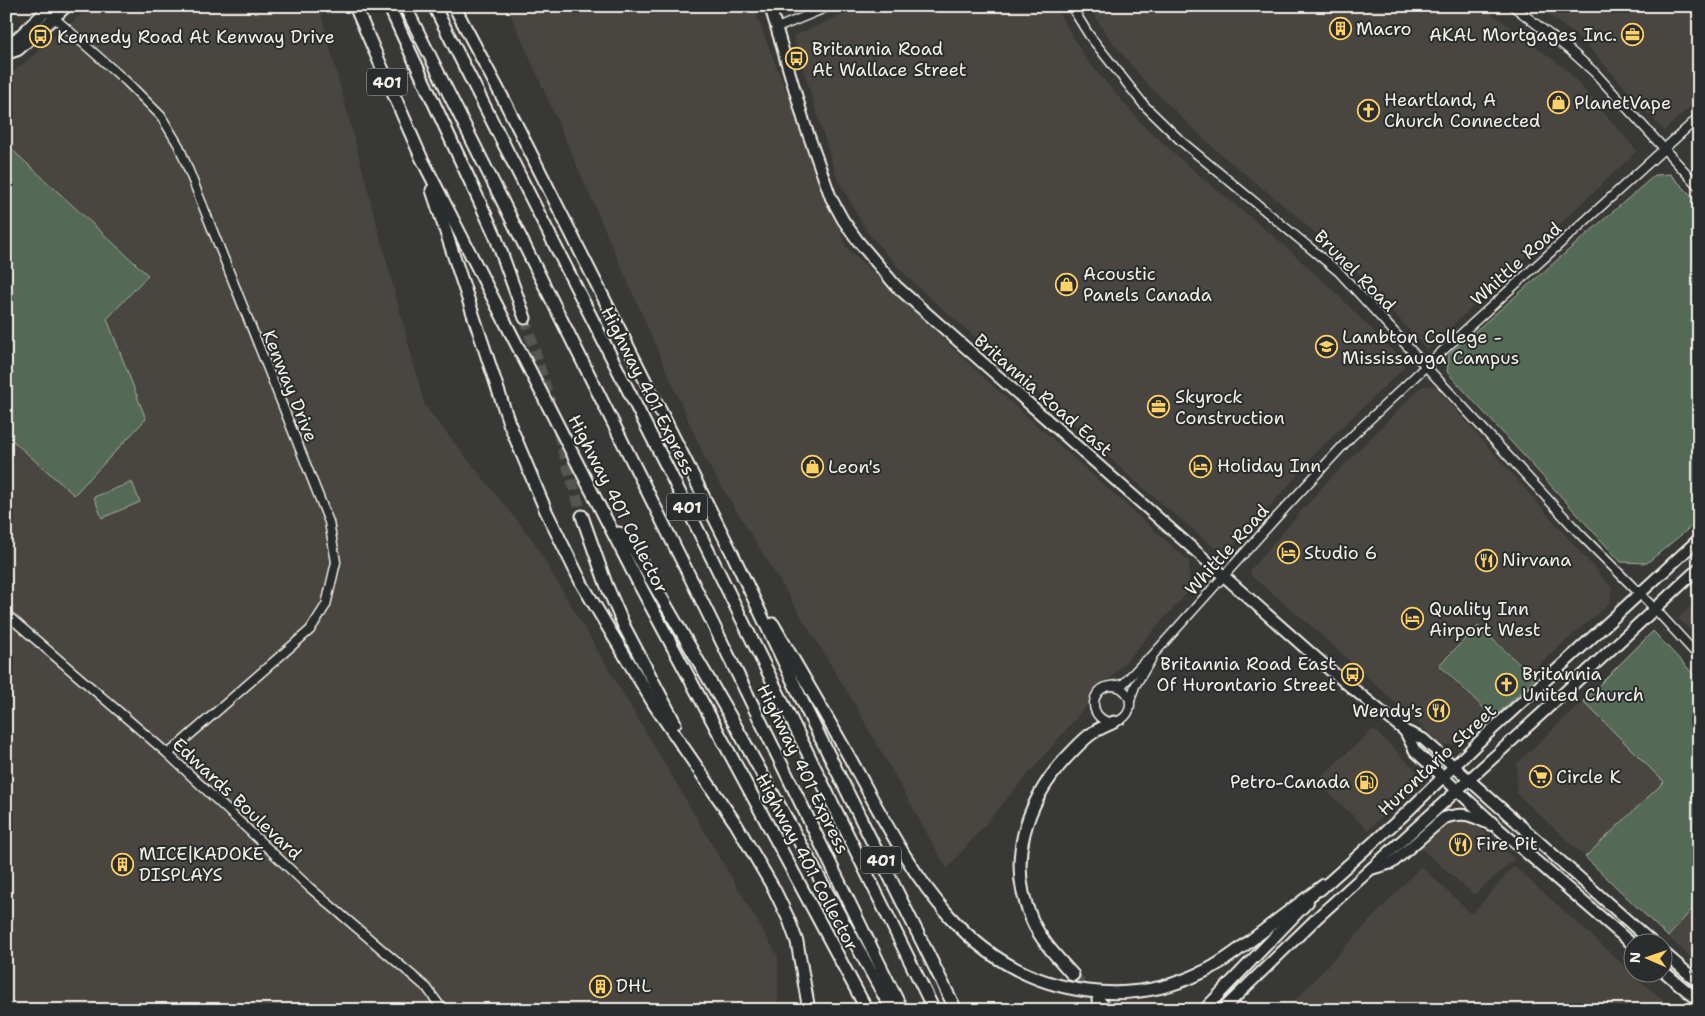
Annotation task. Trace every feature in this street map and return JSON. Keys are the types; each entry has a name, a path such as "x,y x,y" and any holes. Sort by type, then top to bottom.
{"highway":[{"name":"Highway 401 Collector","path":"355,6 421,157 638,582 867,1010"},
{"path":"388,6 495,235 525,318"},
{"name":"Highway 401 Express","path":"406,6 690,577 902,1010"},
{"name":"Highway 401 Express","path":"434,6 669,471 934,1010"},
{"name":"401","path":"454,6 732,553 807,710 956,1010"},
{"path":"460,6 486,67"},
{"path":"421,157 509,423 546,512 582,584 655,706 736,824 774,889 797,942 809,1010"},
{"path":"582,516 603,576 624,626 698,767"},
{"path":"608,520 634,550 730,715 892,1010"},
{"path":"732,553 885,822 926,888 960,928 984,950 998,959 1044,981 1076,990 1111,992 1152,989 1188,978 1219,964 1242,949 1324,885"},
{"path":"1073,975 1043,940 1027,907 1021,879 1022,843 1030,813 1044,785 1084,739 1114,722"},
{"path":"1098,1000 1107,1010"}],"main road":[{"path":"6,53 18,50 67,6"},
{"name":"Britannia Road East","path":"770,6 805,125 820,172 831,198 843,220 862,246 896,286 1330,670 1405,731 1423,739 1643,934"},
{"path":"6,53 13,42 46,8"},
{"name":"Hurontario Street","path":"1222,1010 1296,937 1455,787 1462,772 1485,736 1699,539"},
{"name":"Hurontario Street","path":"1204,1010 1324,885 1444,777 1462,772 1655,609 1699,568"},
{"name":"Britannia Road East","path":"1405,731 1415,751 1499,829"},
{"path":"1370,869 1392,863 1444,818 1466,814 1499,829 1622,935"},
{"path":"1672,960 1699,983"},
{"path":"1672,978 1699,1001"}],"street":[{"path":"777,28 830,6"},
{"name":"Brunel Road","path":"1071,6 1088,35 1144,105 1181,141 1339,272 1579,533 1655,609 1699,657"},
{"path":"1513,6 1572,52 1595,73 1699,186"},
{"name":"Kenway Drive","path":"46,8 54,18 126,82 160,116 179,146 329,522 336,562 326,605 310,630 168,754"},
{"name":"Whittle Road","path":"1110,686 1124,684 1152,656 1322,468 1426,366 1699,117"},
{"name":"Edwards Boulevard","path":"6,614 168,754 309,887 427,988 443,1010"},
{"name":"Whittle Road","path":"1130,702 1135,686 1152,656"},
{"path":"1110,686 1119,687 1124,690 1130,702 1129,711 1126,716 1114,722 1109,722 1100,717 1094,706 1100,690 1110,686"}],"shaded area":[{"path":"91,6 319,6 425,406 532,539 778,956 778,1010 6,1010 6,435 74,495 107,319 148,275 6,144 6,78"},
{"path":"507,6 753,6 847,248 992,385 1189,561 1189,591 1102,688 947,869 851,698 706,461"},
{"path":"863,6 1055,6 1086,59 1143,125 1194,171 1277,239 1332,289 1403,361 1404,368 1313,455 1291,483 1224,556 1129,476 1075,425 910,280 867,232 836,176 793,36"},
{"path":"1089,6 1482,6 1567,70 1637,151 1427,350 1355,270 1293,213 1218,152 1147,84 1105,33"},
{"path":"1537,6 1699,6 1699,99 1664,131 1583,41"},
{"path":"1422,386 1435,386 1612,588 1610,603 1531,671 1476,625 1438,666 1488,713 1452,745 1442,745 1310,625 1251,576 1250,570 1324,485"},
{"path":"1699,599 1699,640 1678,618"},
{"path":"1583,701 1665,782 1585,857 1516,793 1517,763"},
{"path":"1373,729 1417,771 1414,787 1368,830 1316,781"},
{"path":"1447,819 1470,819 1515,859 1474,895 1416,844"},
{"path":"1421,866 1472,914 1514,866 1622,963 1622,984 1644,984 1675,1010 1286,1010"},
{"path":"1699,901 1699,965 1672,941 1671,934"}],"green space":[{"path":"6,144 148,275 107,319 146,419 74,495 6,435"},
{"path":"1670,174 1699,203 1699,520 1647,563 1621,562 1447,372 1449,354 1655,175"},
{"path":"132,482 140,502 102,518 94,497"},
{"path":"1478,626 1535,678 1494,718 1439,665"},
{"path":"1653,631 1699,680 1699,901 1671,934 1665,934 1585,857 1664,782 1583,701"}],"tunnel":[{"path":"525,318 550,402"},
{"path":"558,432 582,516"},
{"path":"1073,975 1092,994"}],"place":[{"name":"Macro","path":"1340,29"},
{"name":"AKAL Mortgages Inc.","path":"1633,35"},
{"name":"Kennedy Road At Kenway Drive","path":"41,37"},
{"name":"Britannia Road At Wallace Street","path":"796,59"},
{"name":"PlanetVape","path":"1558,103"},
{"name":"Heartland, A Church Connected","path":"1368,110"},
{"name":"Acoustic Panels Canada","path":"1067,284"},
{"name":"Lambton College - Mississauga Campus","path":"1326,347"},
{"name":"Skyrock Construction","path":"1159,407"},
{"name":"Holiday Inn","path":"1201,466"},
{"name":"Leon's","path":"812,467"},
{"name":"Studio 6","path":"1288,553"},
{"name":"Nirvana","path":"1486,560"},
{"name":"Quality Inn Airport West","path":"1413,619"},
{"name":"Britannia Road East Of Hurontario Street","path":"1352,674"},
{"name":"Britannia United Church","path":"1506,684"},
{"name":"Wendy's","path":"1439,711"},
{"name":"Circle K","path":"1540,777"},
{"name":"Petro-Canada","path":"1366,782"},
{"name":"Fire Pit","path":"1460,844"},
{"name":"MICE|KADOKE DISPLAYS","path":"123,864"},
{"name":"DHL","path":"600,986"}]}
